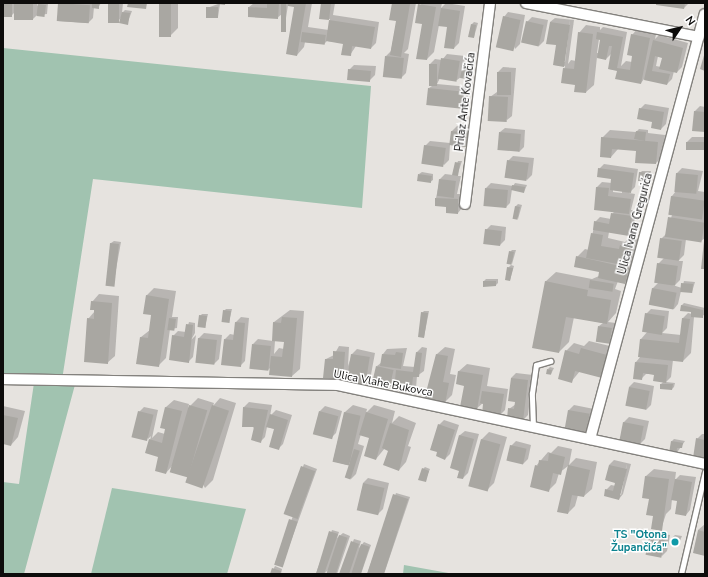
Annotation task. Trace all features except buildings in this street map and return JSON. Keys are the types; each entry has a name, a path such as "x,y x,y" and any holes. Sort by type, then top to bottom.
{"street":[{"name":"Prilaz Ante Kovačića","path":"465,204 490,3"},
{"path":"526,3 699,37"},
{"name":"Ulica Ivana Gregurića","path":"590,439 705,14"},
{"name":"Ulica Vlahe Bukovca","path":"3,379 337,385 705,464"}],"lane":[{"path":"533,427 532,393 536,365 550,361"},
{"path":"681,574 705,472"}],"green space":[{"path":"3,48 371,86 362,208 93,179 62,380 3,379"},
{"path":"76,381 24,574 3,574 3,482 19,484 34,383"},
{"path":"112,488 246,509 227,574 91,574"},
{"path":"404,565 454,574 403,574"}],"place":[{"name":"TS \"Otona Župančića\"","path":"675,542"}]}
